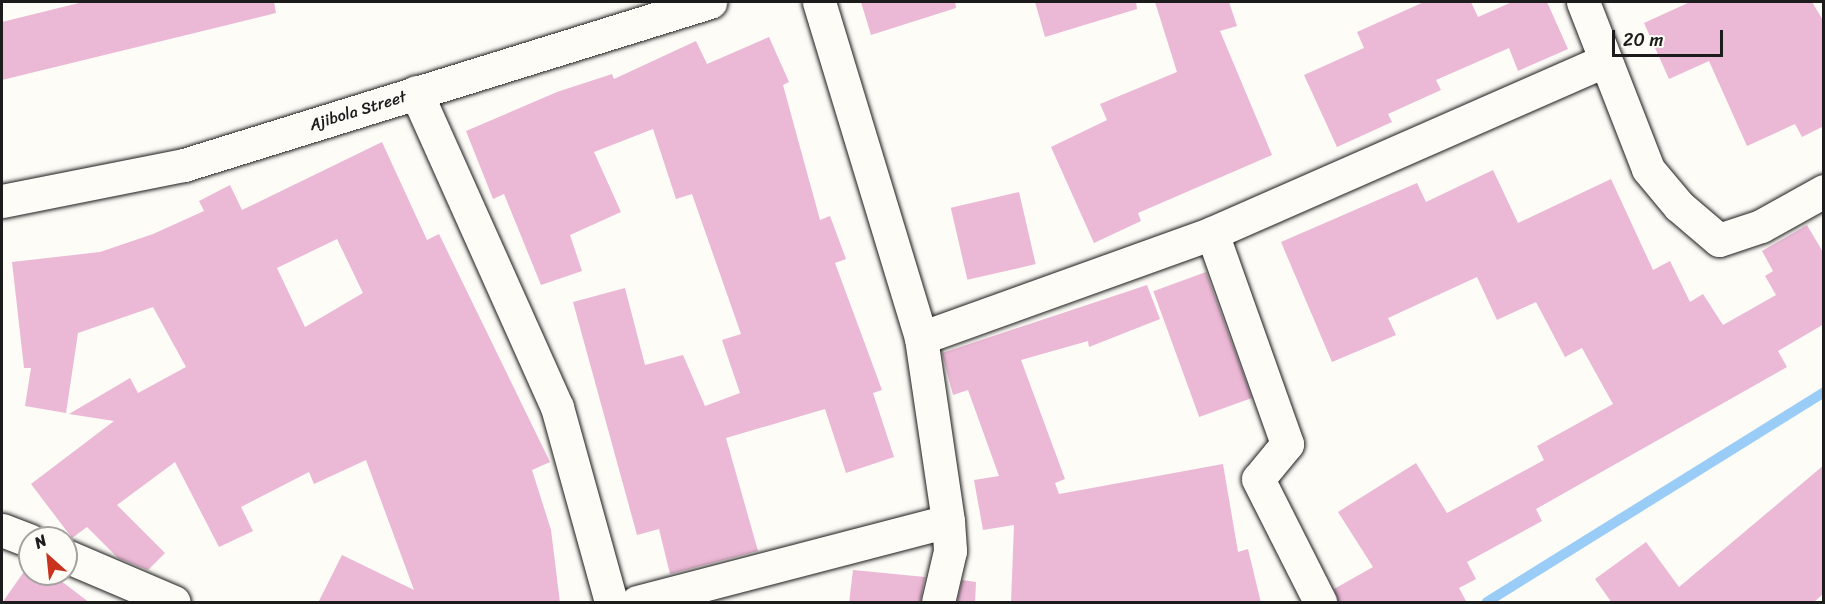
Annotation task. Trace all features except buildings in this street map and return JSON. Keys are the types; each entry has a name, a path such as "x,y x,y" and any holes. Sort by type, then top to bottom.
{"street":[{"name":"Ajibola Street","path":"2,201 184,165 710,2"},
{"path":"819,2 921,338 948,521 950,551 938,603"},
{"path":"1583,2 1604,61 1648,169 1679,206 1719,240 1761,226 1824,191"},
{"path":"921,338 1212,233 1604,61"},
{"path":"416,92 557,407 611,603"},
{"path":"1212,233 1287,444 1258,479 1320,603"},
{"path":"637,603 948,521"},
{"path":"2,530 18,536"},
{"path":"78,561 174,603"}],"waterway":[{"path":"1487,602 1824,392"}]}
